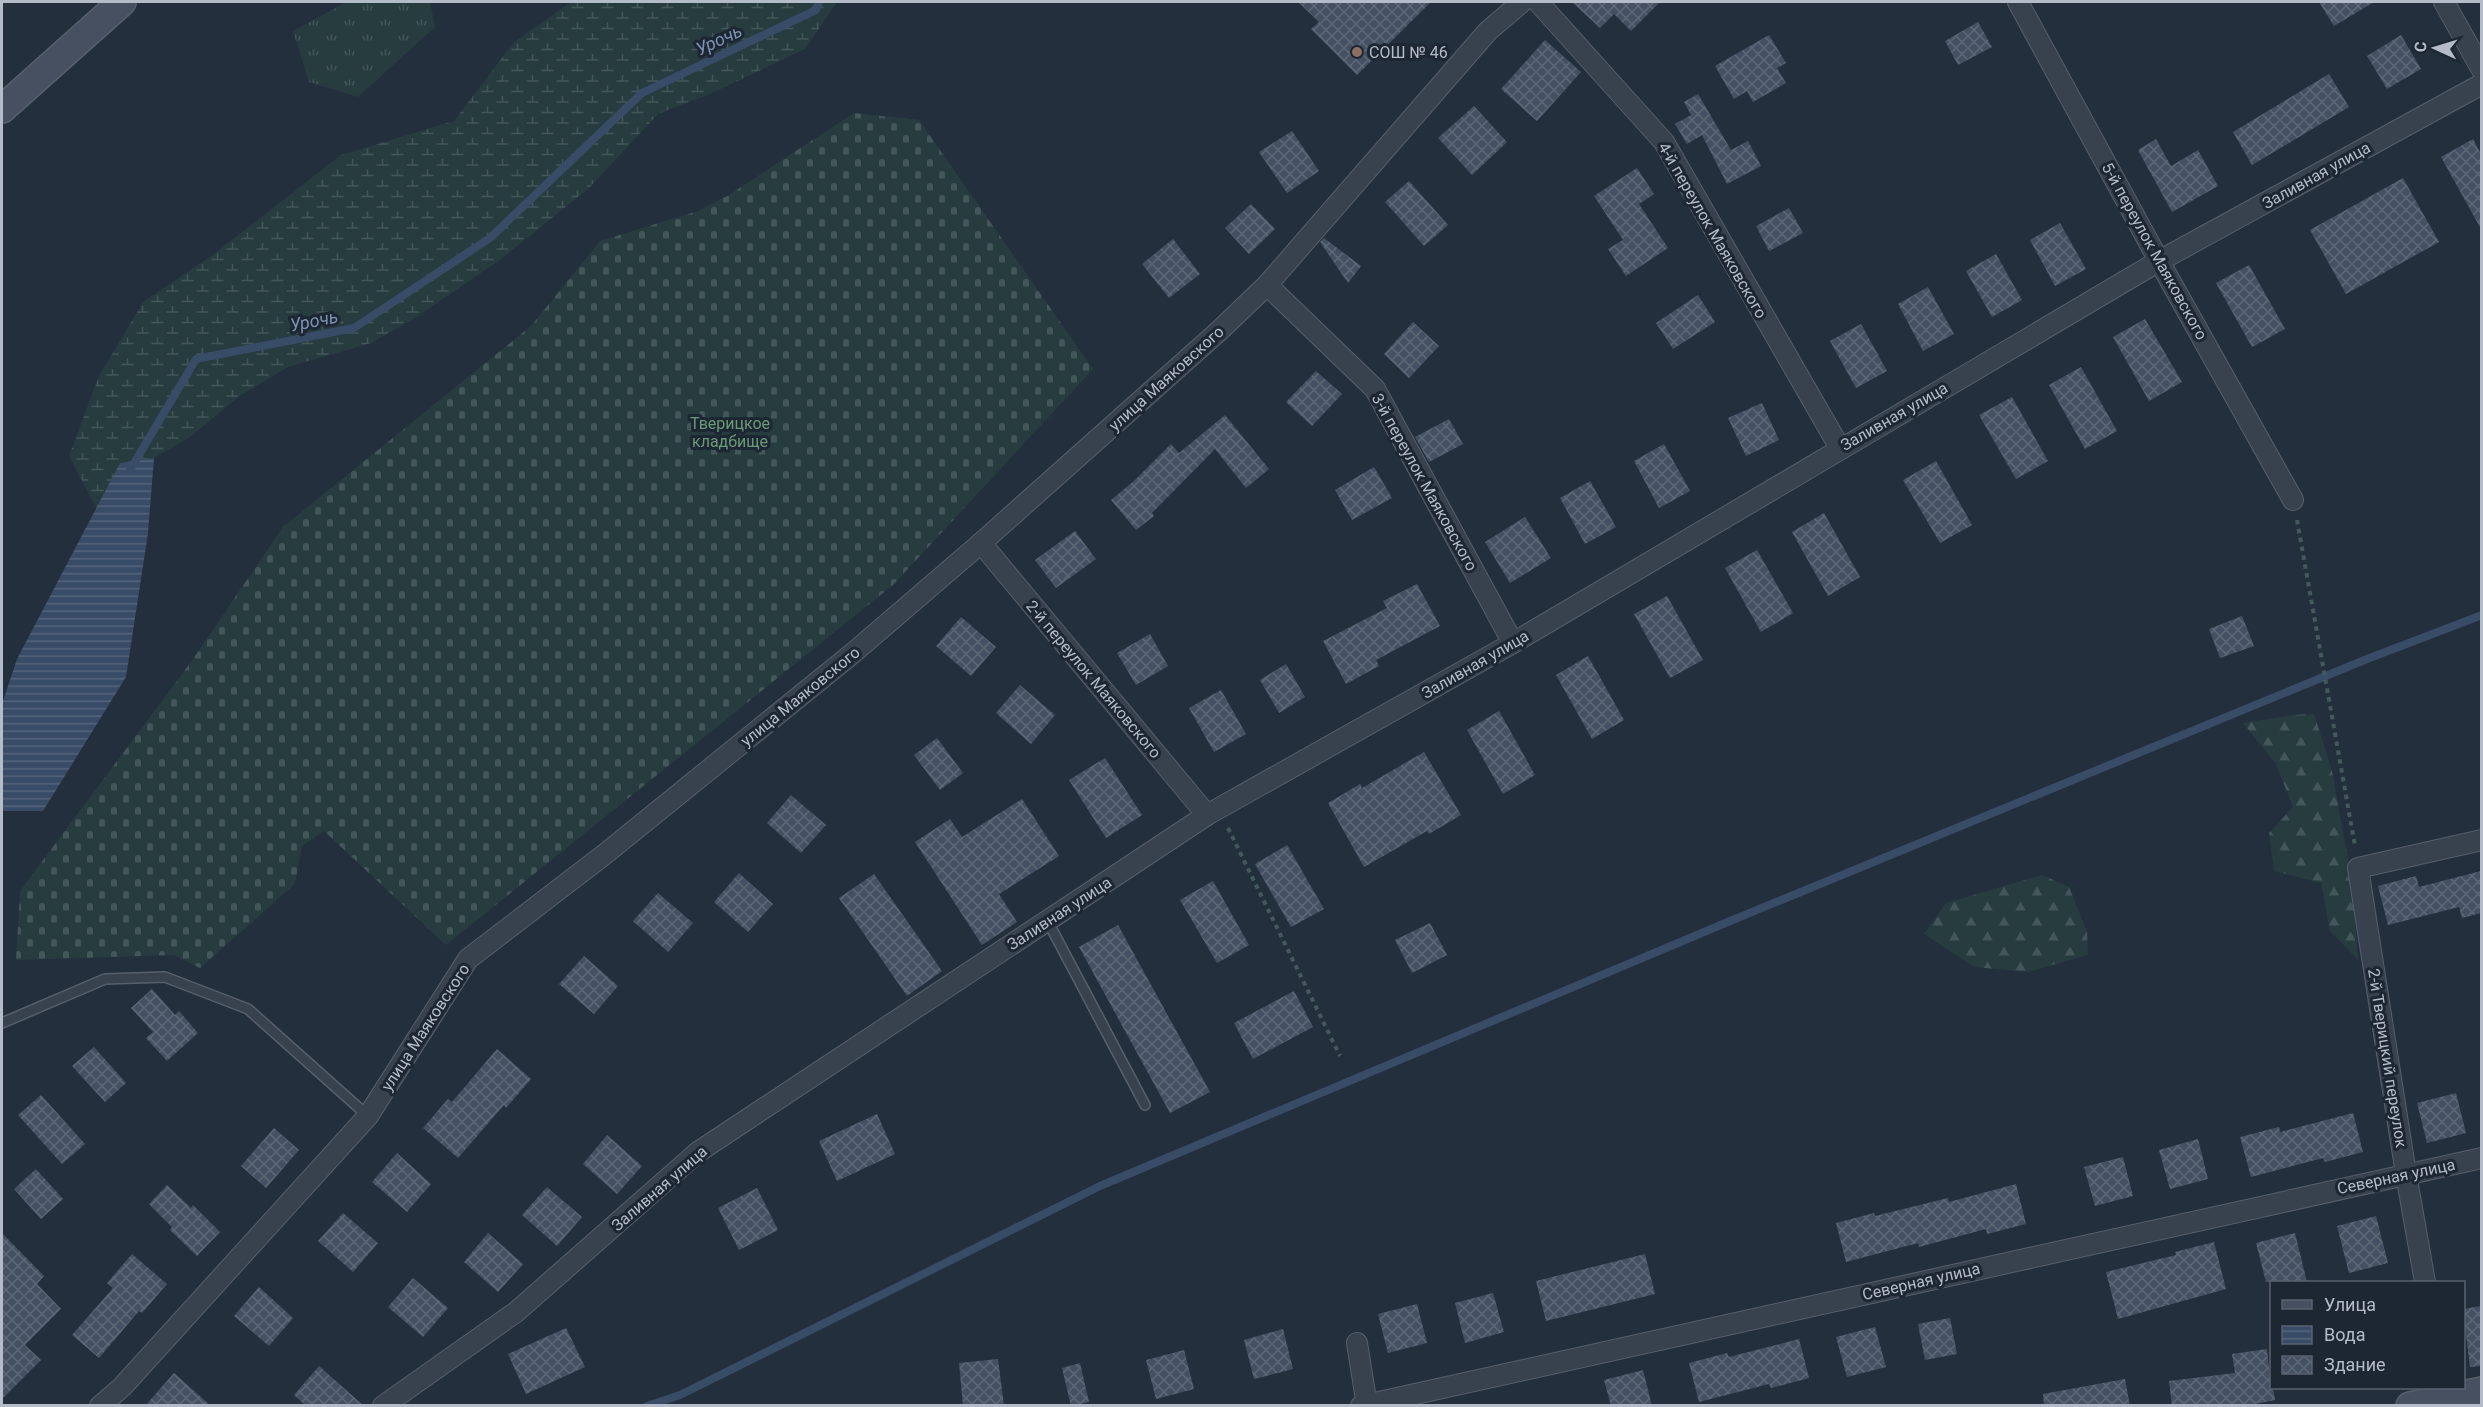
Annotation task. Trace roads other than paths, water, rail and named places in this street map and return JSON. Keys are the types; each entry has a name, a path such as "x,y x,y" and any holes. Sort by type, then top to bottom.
{"main road":[{"path":"2,110 122,2"},
{"path":"2410,1406 2481,1391"}],"street":[{"name":"улица Маяковского","path":"100,1406 122,1388 368,1116 468,959 614,847 844,661 981,543 1267,285 1488,31 1522,2"},
{"name":"4-й переулок Маяковского","path":"1539,2 1664,142 1840,448"},
{"name":"5-й переулок Маяковского","path":"2018,2 2159,261 2294,500"},
{"path":"2444,2 2481,70"},
{"name":"Заливная улица","path":"383,1406 516,1312 698,1152 1213,812 1513,643 2159,261 2481,84"},
{"name":"3-й переулок Маяковского","path":"1267,285 1376,389 1513,643"},
{"name":"2-й переулок Маяковского","path":"981,543 1213,812"},
{"name":"2-й Тверицкий переулок","path":"2425,1281 2358,868 2481,840"},
{"name":"Северная улица","path":"1364,1405 2481,1158"},
{"path":"1357,1343 1364,1405"}],"lane":[{"path":"1047,920 1145,1105"},
{"path":"2,1023 105,979 165,977 248,1009 368,1116"}],"water":[{"path":"154,458 148,533 126,677 43,811 2,811 2,704 17,659 120,463"}],"waterway":[{"name":"Урочь","path":"130,470 196,359 354,328 490,238 642,93 816,10 819,2"},
{"path":"647,1406 680,1395 1100,1186 1735,919 2367,659 2482,615"}],"place":[{"name":"СОШ № 46","path":"1357,52"}],"park label":[{"name":"Тверицкое кладбище","path":"730,432"}]}
